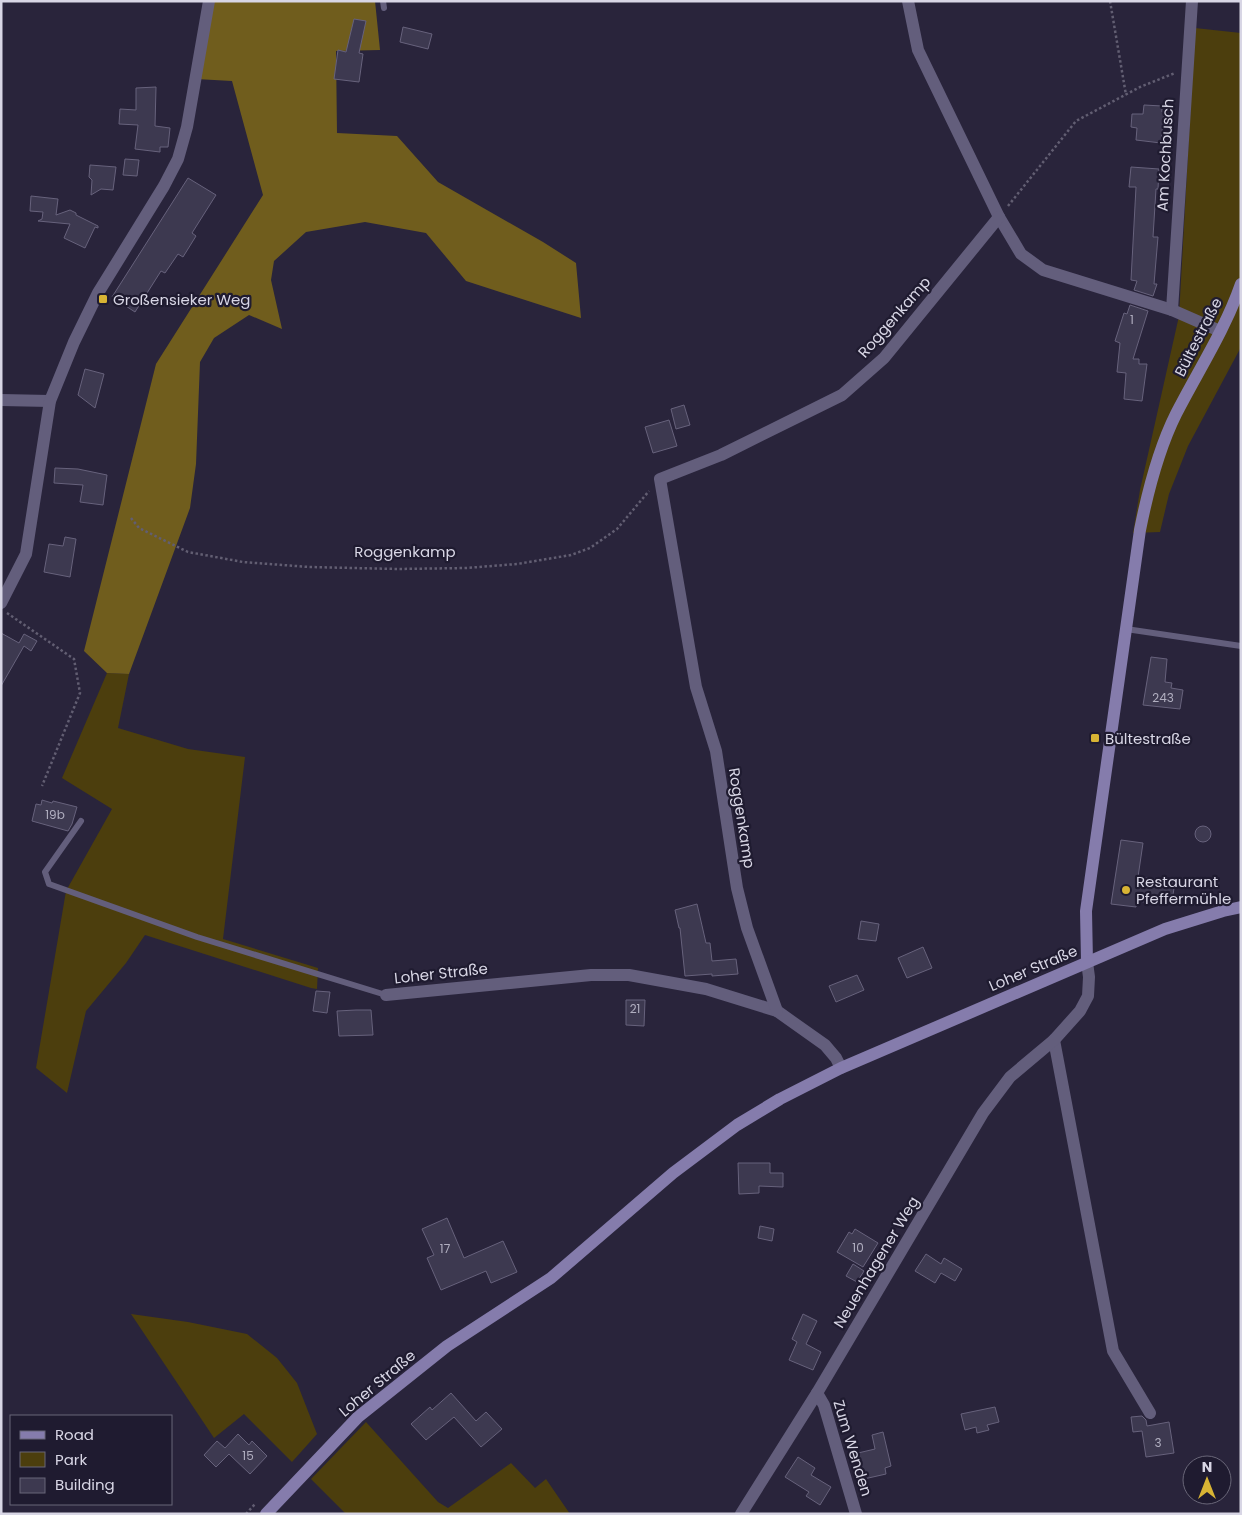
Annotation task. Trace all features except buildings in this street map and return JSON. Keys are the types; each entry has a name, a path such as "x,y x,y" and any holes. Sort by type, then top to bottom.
{"street":[{"path":"1,602 26,554 50,401 74,342 98,293 164,186 178,159 187,127 209,1"},
{"path":"908,1 918,50 999,217 1022,254 1043,270 1172,310 1220,331"},
{"name":"Am Kochbusch","path":"1172,310 1192,1"},
{"name":"Roggenkamp","path":"777,1011 747,928 737,888 716,752 696,687 660,479 721,455 842,395 884,358 999,217"},
{"name":"Bültestraße","path":"1087,962 1086,911 1140,530 1148,488 1160,451 1175,415 1220,331 1241,284"},
{"path":"1,400 50,401"},
{"name":"Loher Straße","path":"266,1514 358,1417 447,1346 551,1278 673,1174 715,1141 780,1099 841,1068 1165,929 1241,907"},
{"name":"Neuenhagener Weg","path":"741,1514 817,1393 983,1113 1010,1076 1054,1040 1080,1011 1088,996 1089,977 1087,962"},
{"name":"Loher Straße","path":"386,995 591,975 629,975 706,989 777,1011 825,1045 836,1058 841,1068"},
{"path":"1054,1040 1113,1351 1150,1413"},
{"name":"Zum Wenden","path":"817,1393 824,1405 856,1514"}],"lane":[{"path":"1126,629 1241,646"},
{"name":"Loher Straße","path":"81,821 45,872 49,884 197,937 386,995"}],"path":[{"path":"1110,1 1126,95"},
{"path":"999,217 1076,121 1172,73 1186,72"},
{"name":"Roggenkamp","path":"131,518 139,528 188,552 243,562 309,567 466,568 517,564 571,555 590,548 617,529 660,479"},
{"path":"1,609 74,658 80,693 42,786"}],"green space":[{"path":"1195,28 1241,33 1241,347 1188,446 1169,494 1160,532 1133,533 1140,490 1179,316"},
{"path":"107,673 129,674 118,728 188,749 245,757 223,939 318,968 317,989 145,935 126,963 86,1011 67,1093 36,1068 66,891 112,809 62,778"},
{"path":"131,1314 188,1322 247,1334 277,1358 297,1383 317,1434 292,1462 244,1414 214,1438"},
{"path":"366,1422 438,1502 448,1508 511,1463 535,1488 546,1479 570,1514 346,1514 311,1479"}],"shaded area":[{"path":"210,1 375,1 380,50 336,51 337,133 397,136 438,182 576,263 581,318 466,281 426,233 365,222 306,232 274,261 271,280 282,329 249,315 214,338 200,362 196,464 190,508 129,674 107,673 84,651 156,364 263,195 232,81 196,79"}],"place":[{"name":"Großensieker Weg","path":"103,299"},
{"name":"Bültestraße","path":"1095,738"},
{"name":"Restaurant Pfeffermühle","path":"1126,890"}]}
